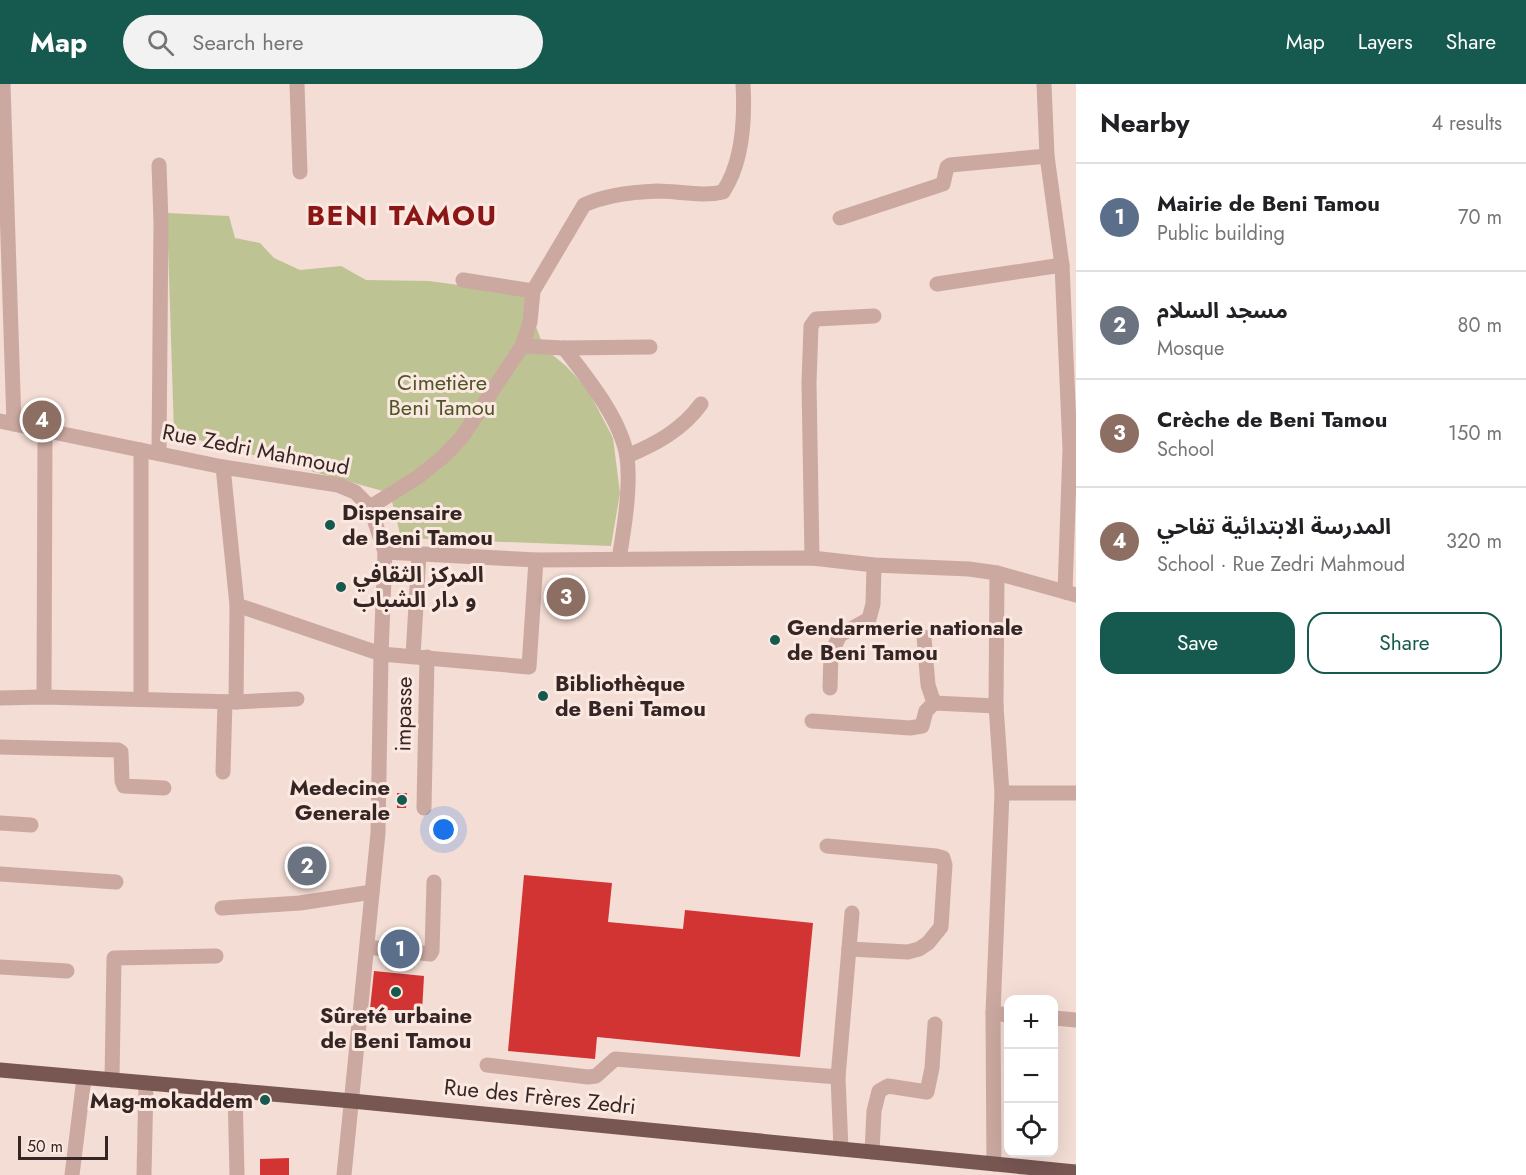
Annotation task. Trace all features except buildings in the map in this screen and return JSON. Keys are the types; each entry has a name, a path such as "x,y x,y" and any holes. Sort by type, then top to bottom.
{"main road":[{"name":"Rue des Frères Zedri","path":"0,1070 352,1101 1076,1172"}],"street":[{"path":"3,84 7,423"},
{"path":"297,84 300,172"},
{"path":"344,1175 378,833 385,552 370,507 418,477 443,457 462,437 522,346 530,322 533,291 584,204 597,199 656,191 712,195 723,192 731,180 737,158 745,110 743,84"},
{"path":"385,552 536,560 812,558 874,566 969,569 997,573 1070,594 1070,449 1062,265 1047,156 1044,84"},
{"path":"840,218 943,184 947,167 950,165 1047,156"},
{"path":"159,165 161,222 159,452"},
{"path":"937,284 1062,265"},
{"path":"463,280 533,291"},
{"path":"812,558 809,383 811,326 816,319 874,316"},
{"path":"522,346 650,347"},
{"path":"564,348 592,386 610,416 627,456 626,508 619,559"},
{"path":"627,456 651,446 670,434 690,419 701,404"},
{"name":"Rue Zedri Mahmoud","path":"7,423 159,452 223,467 338,485 355,492 370,507"},
{"path":"44,697 45,430"},
{"path":"141,450 141,699"},
{"path":"223,467 237,604 231,702 223,772"},
{"name":"impasse","path":"419,554 424,807"},
{"path":"237,604 381,654 529,667 536,560"},
{"path":"830,688 831,653 840,635 869,619 873,604 874,566"},
{"path":"994,1164 1001,1014 1002,793 996,706 997,573"},
{"path":"924,637 928,685 934,703"},
{"path":"0,698 231,702 297,699"},
{"path":"813,721 910,728 922,726 926,711 934,703 996,706"},
{"path":"0,747 118,750 122,752 124,786 164,788"},
{"path":"1002,793 1076,793"},
{"path":"0,823 31,825"},
{"path":"827,846 936,856 943,858 945,865 941,927 928,943 909,952 849,949"},
{"path":"0,874 116,882"},
{"path":"367,947 430,954 432,951 434,882"},
{"path":"222,908 300,903 372,892"},
{"path":"841,1149 837,1077 852,914"},
{"path":"111,1080 114,958 216,956"},
{"path":"0,966 67,971"},
{"path":"1058,1018 1076,1020"},
{"path":"872,1152 874,1111 879,1091 888,1086 927,1092 932,1068 935,1024"},
{"path":"487,1065 588,1077 596,1076 615,1059 837,1077"},
{"path":"72,1175 84,1078"},
{"path":"144,1175 146,1083"},
{"path":"235,1090 237,1175"}],"green space":[{"name":"Cimetière Beni Tamou","path":"167,213 229,216 235,238 260,243 274,258 300,270 341,266 366,280 429,281 524,294 544,348 566,366 588,390 613,438 620,493 611,546 401,538 390,493 174,433"}],"place":[{"name":"المدرسة الابتدائية تفاحي","path":"42,420"},
{"name":"Dispensaire de Beni Tamou","path":"330,525"},
{"name":"المركز الثقافي و دار الشباب","path":"341,587"},
{"name":"Crèche de Beni Tamou","path":"566,597"},
{"name":"Gendarmerie nationale de Beni Tamou","path":"775,640"},
{"name":"Bibliothèque de Beni Tamou","path":"543,696"},
{"name":"Medecine Generale","path":"402,800"},
{"name":"مسجد السلام","path":"307,866"},
{"name":"Mairie de Beni Tamou","path":"400,949"},
{"name":"Sûreté urbaine de Beni Tamou","path":"396,992"},
{"name":"Mag-mokaddem","path":"265,1100"}],"district":[{"name":"BENI TAMOU","path":"402,215"}]}
